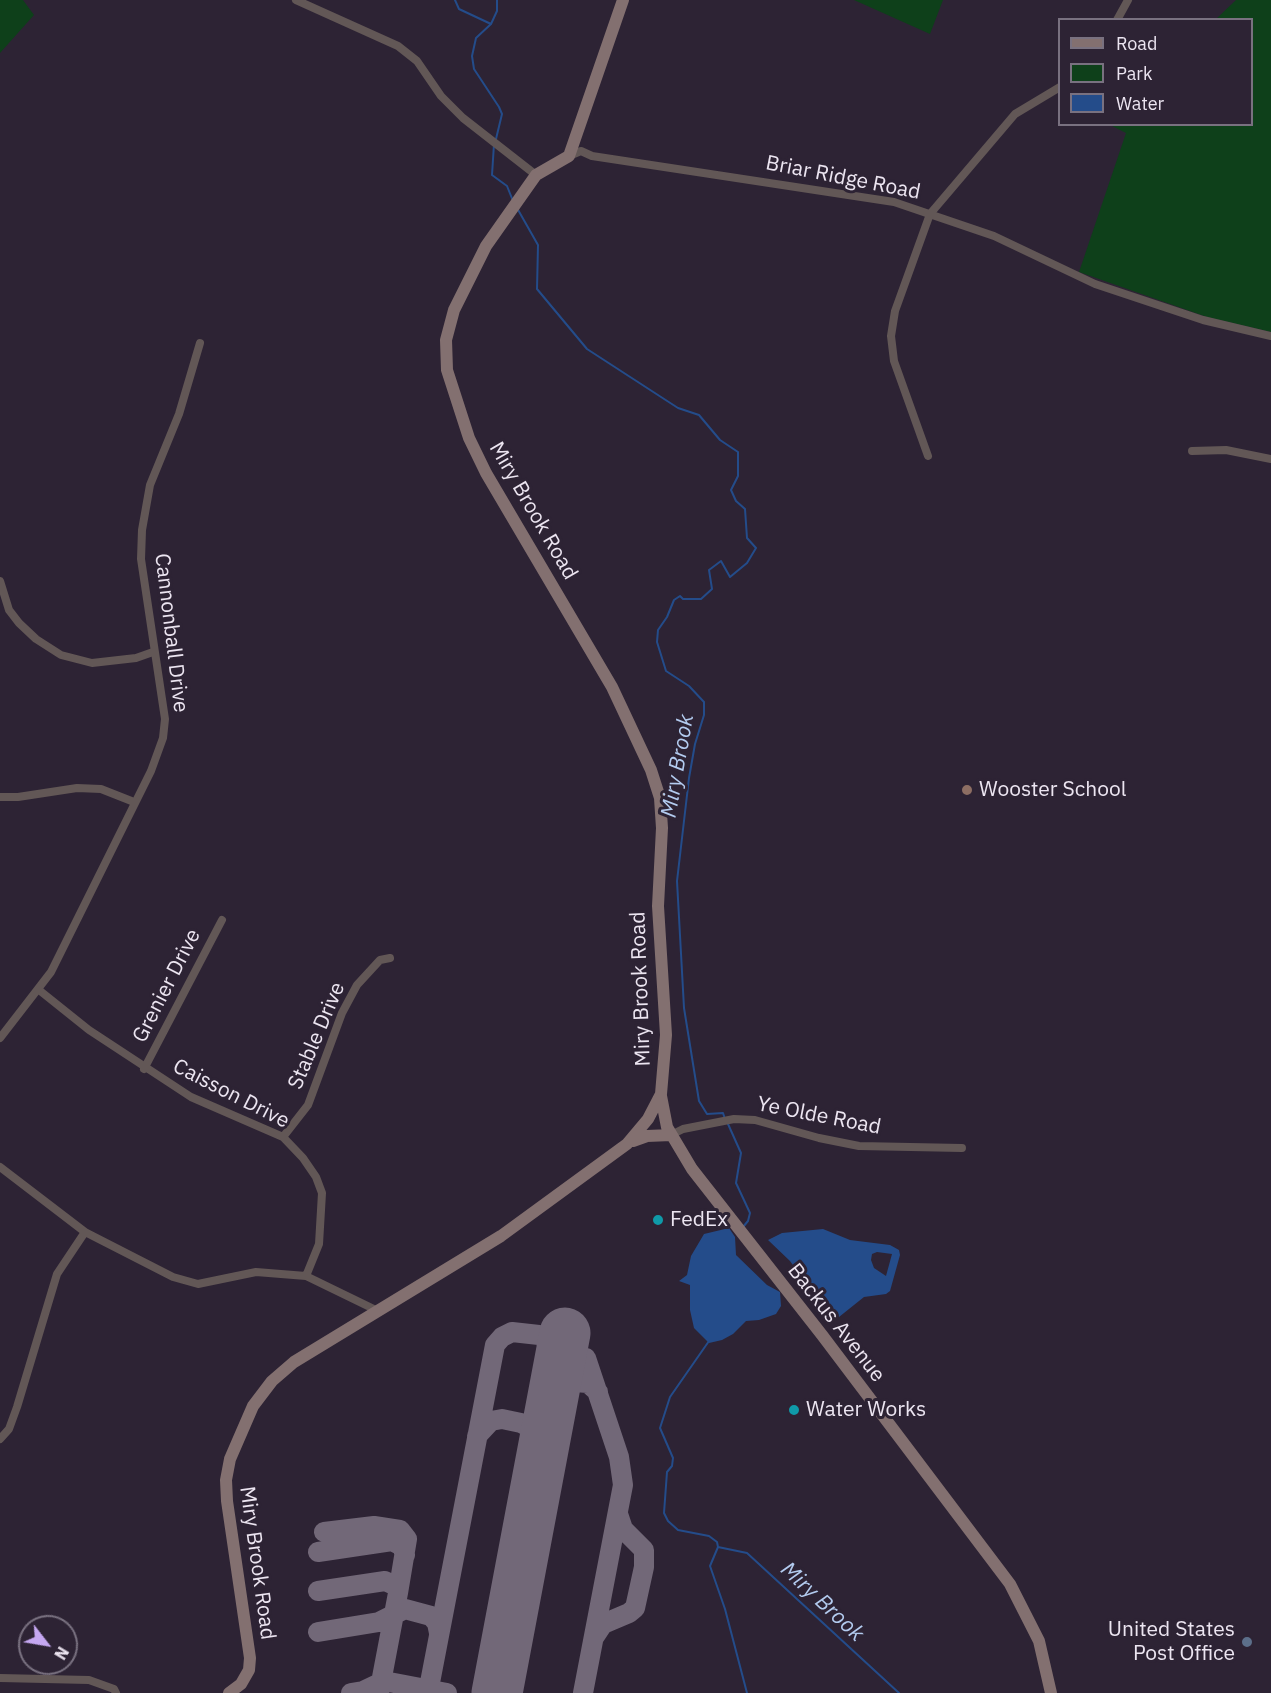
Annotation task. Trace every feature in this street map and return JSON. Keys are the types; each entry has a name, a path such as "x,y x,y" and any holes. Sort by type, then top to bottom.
{"main road":[{"path":"569,156 623,0"},
{"name":"Miry Brook Road","path":"230,1693 241,1684 249,1670 250,1658 226,1501 226,1480 239,1437 253,1406 272,1381 311,1351 501,1236 627,1144 648,1119 661,1094 666,1035 658,906 662,828 657,788 642,746 612,687 486,473 469,438 447,370 446,340 454,310 486,246 536,175 569,156"},
{"name":"Backus Avenue","path":"661,1094 662,1109 671,1135 692,1169 822,1335 1010,1584 1039,1641 1051,1693"},
{"path":"627,1144 647,1136 671,1135"}],"street":[{"path":"296,0 398,46 417,61 441,96 485,137 536,175"},
{"path":"1118,18 1128,0"},
{"path":"928,456 894,361 891,336 896,311 930,214 1015,114 1058,88"},
{"name":"Briar Ridge Road","path":"569,156 580,151 592,156 749,178 894,202 994,236 1095,284 1203,320 1271,336"},
{"name":"Cannonball Drive","path":"0,1038 51,972 151,771 163,738 165,718 153,652 141,559 142,530 150,485 179,414 200,343"},
{"path":"1192,451 1226,450 1271,459"},
{"path":"0,581 9,610 19,623 36,639 61,655 92,663 136,658 153,652"},
{"path":"0,797 18,797 77,788 101,789 134,802"},
{"name":"Grenier Drive","path":"144,1069 222,920"},
{"name":"Stable Drive","path":"283,1137 308,1105 342,1012 357,985 380,960 390,958"},
{"name":"Caisson Drive","path":"39,990 89,1030 144,1069 191,1097 283,1137 303,1158 316,1177 322,1193 319,1244 306,1276"},
{"name":"Ye Olde Road","path":"671,1135 683,1129 731,1119 755,1120 819,1138 859,1146 962,1148"},
{"path":"0,1167 85,1232 173,1277 198,1284 256,1272 306,1276 378,1311"},
{"path":"0,1439 9,1429 17,1407 57,1274 85,1232"},
{"path":"0,1678 89,1680 114,1689 116,1693"}],"green space":[{"path":"0,0 23,0 34,15 0,53"},
{"path":"854,0 943,0 930,34"},
{"path":"1236,0 1271,0 1271,332 1207,317 1079,272 1126,133 1112,126 1253,126 1253,18 1217,18"}],"water":[{"path":"729,1228 735,1237 736,1255 767,1285 780,1292 781,1306 776,1314 759,1320 746,1321 733,1334 709,1343 694,1328 690,1310 690,1285 679,1281 687,1275 691,1256 704,1234"},
{"path":"823,1229 850,1240 890,1245 899,1250 900,1255 890,1291 886,1294 864,1297 839,1317 827,1313 790,1261 768,1240 782,1233","holes":["877,1252 892,1254 886,1276 874,1268 871,1260 872,1254"]}],"waterway":[{"path":"455,0 459,9 491,24"},
{"name":"Miry Brook","path":"496,139 502,114 474,69 472,56 476,38 491,24 497,11 497,0"},
{"name":"Miry Brook","path":"494,144 492,175 507,186 513,201"},
{"name":"Miry Brook","path":"517,208 538,245 537,289 587,349 678,408 699,415 720,440 738,452 738,476 731,490 736,501 745,509 747,538 756,548 747,563 730,577 721,561 709,570 712,589 701,599 683,599 680,596 674,600 667,617 658,630 657,642 666,671 689,686 704,702 704,715 695,744 689,778 677,881 684,1008 699,1101 707,1114 723,1113 725,1119"},
{"name":"Miry Brook","path":"728,1124 741,1153 736,1183 750,1213 743,1227"},
{"name":"Miry Brook","path":"709,1341 670,1397 660,1428 673,1458 672,1466 667,1472 664,1513 668,1521 678,1530 709,1536 717,1542 718,1547 710,1566 725,1609 747,1693"},
{"name":"Miry Brook","path":"718,1547 747,1553 899,1693"}],"taxiway":[{"path":"428,1693 495,1345 502,1337 512,1332 539,1335 552,1343 560,1362"},
{"path":"583,1693 623,1485 619,1457 586,1358"},
{"path":"552,1404 561,1389 574,1382 588,1383 598,1392"},
{"path":"477,1436 491,1421 502,1419 521,1423 536,1431 543,1453"},
{"path":"595,1636 603,1624 635,1608 644,1567 644,1550 623,1529 618,1514"},
{"path":"324,1532 374,1526 400,1530 407,1539 398,1593"},
{"path":"318,1552 392,1541 402,1546 405,1555"},
{"path":"318,1591 385,1581 396,1586 398,1593 379,1693"},
{"path":"318,1632 379,1622 405,1609 431,1616 437,1623 439,1633"},
{"path":"488,1693 500,1679"},
{"path":"351,1693 363,1691 384,1681 447,1693"}],"runway":[{"path":"497,1693 565,1333"}],"place":[{"name":"Wooster School","path":"967,790"},
{"name":"FedEx","path":"658,1220"},
{"name":"Water Works","path":"794,1410"},
{"name":"United States Post Office","path":"1247,1642"}]}
